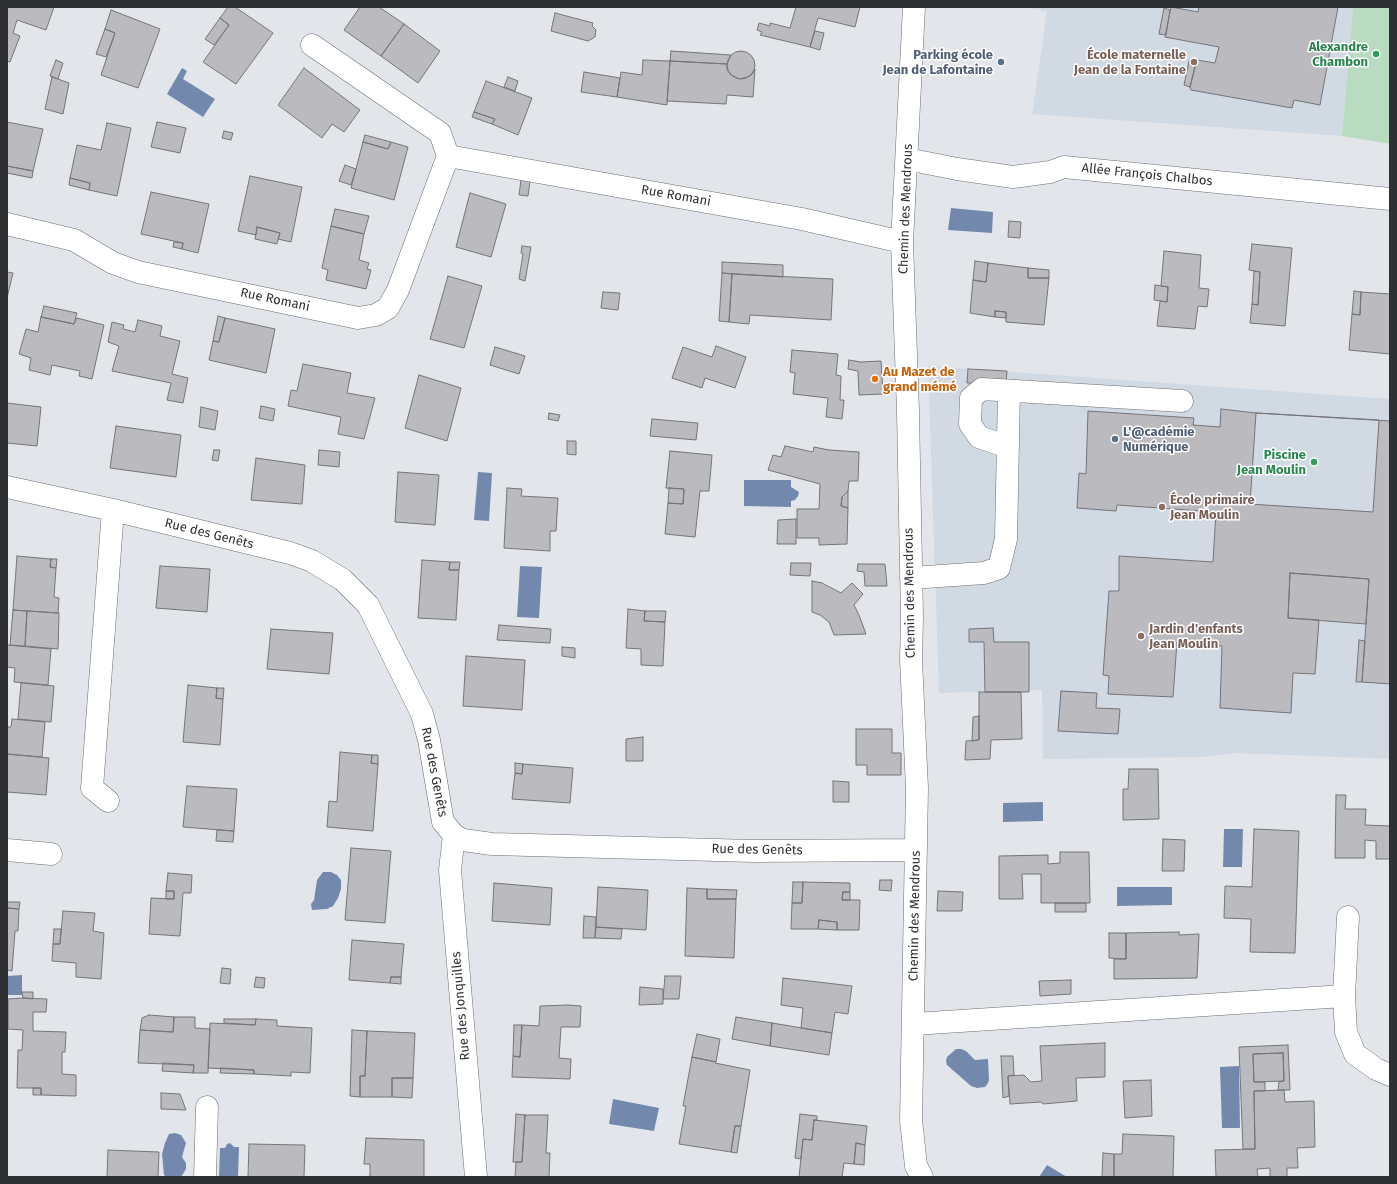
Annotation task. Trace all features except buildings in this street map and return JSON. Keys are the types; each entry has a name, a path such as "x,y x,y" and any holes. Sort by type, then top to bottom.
{"street":[{"name":"Chemin des Mendrous","path":"914,7 902,242 908,412 910,578 912,617 911,660 917,788 914,1024 911,1120 916,1166 922,1177"},
{"path":"312,45 440,133 448,156"},
{"name":"Rue Romani","path":"7,224 74,240 113,263 138,272 358,318 376,315 388,308 398,290 448,156 802,218 902,242"},
{"name":"Allée François Chalbos","path":"907,159 980,173 1013,177 1050,172 1064,167 1390,199"},
{"path":"1008,446 979,437 970,424 971,398 982,390 1182,401"},
{"path":"910,578 984,573 999,568 1006,539 1010,391"},
{"name":"Rue des Genêts","path":"7,487 112,510 290,553 312,562 343,580 368,605 422,714 429,740 443,822 454,835 463,840 492,844 753,851 916,850"},
{"path":"108,802 92,788 112,510"},
{"name":"Rue des Jonquilles","path":"454,835 450,870 476,1177"},
{"path":"7,850 51,854"},
{"path":"1348,917 1344,996 1346,1032 1355,1054 1376,1069 1390,1075"},
{"path":"914,1024 1344,996"},
{"path":"205,1177 207,1107"}],"shaded area":[{"name":"École maternelle Jean de la Fontaine","path":"1020,7 1353,7 1342,136 1032,114 1047,11"},
{"name":"École primaire Jean Moulin","path":"928,366 1390,399 1390,759 1234,753 1202,757 1043,759 1042,690 939,693"}],"green space":[{"path":"1353,7 1390,7 1390,144 1342,136"}],"water":[{"path":"182,68 187,71 183,79 215,99 203,117 167,94"},
{"path":"951,208 993,212 992,233 948,230"},
{"path":"478,472 492,473 489,521 474,520"},
{"path":"744,480 791,480 791,487 799,492 798,496 795,500 791,501 791,507 744,506"},
{"path":"520,566 542,567 539,618 517,617"},
{"path":"1043,802 1043,821 1003,822 1003,803"},
{"path":"1224,829 1243,829 1242,867 1223,867"},
{"path":"323,872 331,872 337,875 341,880 341,889 333,906 327,909 312,910 311,904 314,900 317,880"},
{"path":"1117,887 1172,887 1172,905 1117,906"},
{"path":"22,975 22,995 7,995 7,976"},
{"path":"956,1049 966,1051 975,1060 988,1059 989,1080 985,1087 977,1088 971,1086 947,1065 947,1057"},
{"path":"1239,1066 1240,1128 1222,1128 1220,1067"},
{"path":"613,1099 659,1108 654,1131 609,1124"},
{"path":"175,1133 181,1135 186,1143 182,1157 186,1163 186,1169 181,1177 166,1177 164,1175 162,1154 169,1134"},
{"path":"230,1143 234,1147 239,1147 238,1177 219,1177 220,1148 225,1148 227,1144"},
{"path":"1047,1165 1067,1177 1039,1177"}],"place":[{"name":"Alexandre Chambon","path":"1376,54"},
{"name":"Parking école Jean de Lafontaine","path":"1001,62"},
{"name":"École maternelle Jean de la Fontaine","path":"1194,62"},
{"name":"Au Mazet de grand mémé","path":"875,379"},
{"name":"L'@cadémie Numérique","path":"1115,439"},
{"name":"Piscine Jean Moulin","path":"1314,462"},
{"name":"École primaire Jean Moulin","path":"1162,507"},
{"name":"Jardin d'enfants Jean Moulin","path":"1141,636"}]}
